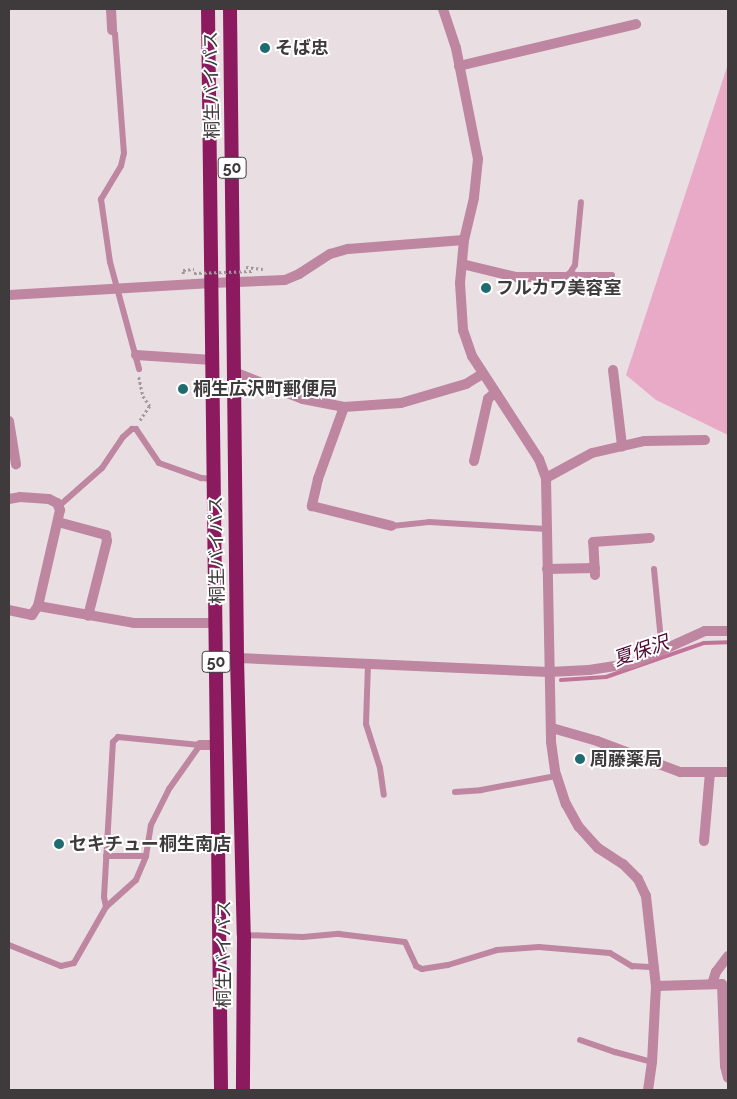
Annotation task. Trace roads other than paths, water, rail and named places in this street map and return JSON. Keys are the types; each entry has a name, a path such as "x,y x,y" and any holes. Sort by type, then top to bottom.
{"highway":[{"name":"桐生バイパス","path":"208,9 221,1090"},
{"name":"桐生バイパス","path":"230,9 237,658 244,935 243,1090"}],"street":[{"path":"111,9 112,30"},
{"path":"443,9 459,66 478,159 474,198 464,240 460,301 462,330 472,356 482,374 539,459 546,478 549,672 552,728 550,742 556,776 566,804 579,827 598,848 623,864 638,879 646,896 656,986 652,1062 648,1090"},
{"path":"459,66 636,24"},
{"path":"9,294 286,280 330,254 348,248 464,240"},
{"path":"462,264 516,277 567,275"},
{"path":"136,355 212,360"},
{"path":"613,370 622,446"},
{"path":"234,372 303,399 344,407 401,403 466,384 482,374"},
{"path":"474,461 488,399 495,392"},
{"path":"344,407 318,478 312,506 392,526"},
{"path":"9,421 11,451 16,464"},
{"path":"546,478 592,453 644,441 705,440"},
{"path":"9,499 20,497 49,500 59,506 58,522 38,606 32,615 9,610"},
{"path":"58,522 106,535 107,541 88,616"},
{"path":"547,569 595,571 594,542 650,538"},
{"path":"38,606 144,624 215,624"},
{"path":"216,657 549,672 589,670 634,663 705,631 728,631"},
{"path":"552,728 597,741 680,772 728,772"},
{"path":"200,745 216,745"},
{"path":"704,841 710,772"},
{"path":"728,956 716,972 721,985 725,1066 728,1078"},
{"path":"656,986 721,985"}],"lane":[{"path":"112,30 115,34 124,153 121,166 101,198 110,262 139,369"},
{"path":"567,275 575,265 581,202"},
{"path":"567,275 612,275"},
{"path":"59,506 102,468 123,437 136,429 159,463 201,478 213,479"},
{"path":"392,526 429,522 547,529"},
{"path":"654,569 662,650"},
{"path":"368,664 366,724 380,768 384,795"},
{"path":"106,907 104,896 106,856 113,742 115,738 200,745"},
{"path":"9,945 61,966 71,965 77,958 106,907 136,880 146,856 148,833 156,812 176,778 200,745"},
{"path":"455,792 481,790 556,776"},
{"path":"106,856 146,856"},
{"path":"244,935 303,937 339,934 405,942 416,966 422,969 448,965 497,950 539,947 610,953 632,966 654,967"},
{"path":"580,1040 652,1062"}],"waterway":[{"name":"夏保沢","path":"561,680 606,677 704,643 728,642"}],"place":[{"name":"そば忠","path":"265,48"},
{"name":"フルカワ美容室","path":"486,288"},
{"name":"桐生広沢町郵便局","path":"183,389"},
{"name":"周藤薬局","path":"580,759"},
{"name":"セキチュー桐生南店","path":"59,844"}]}
